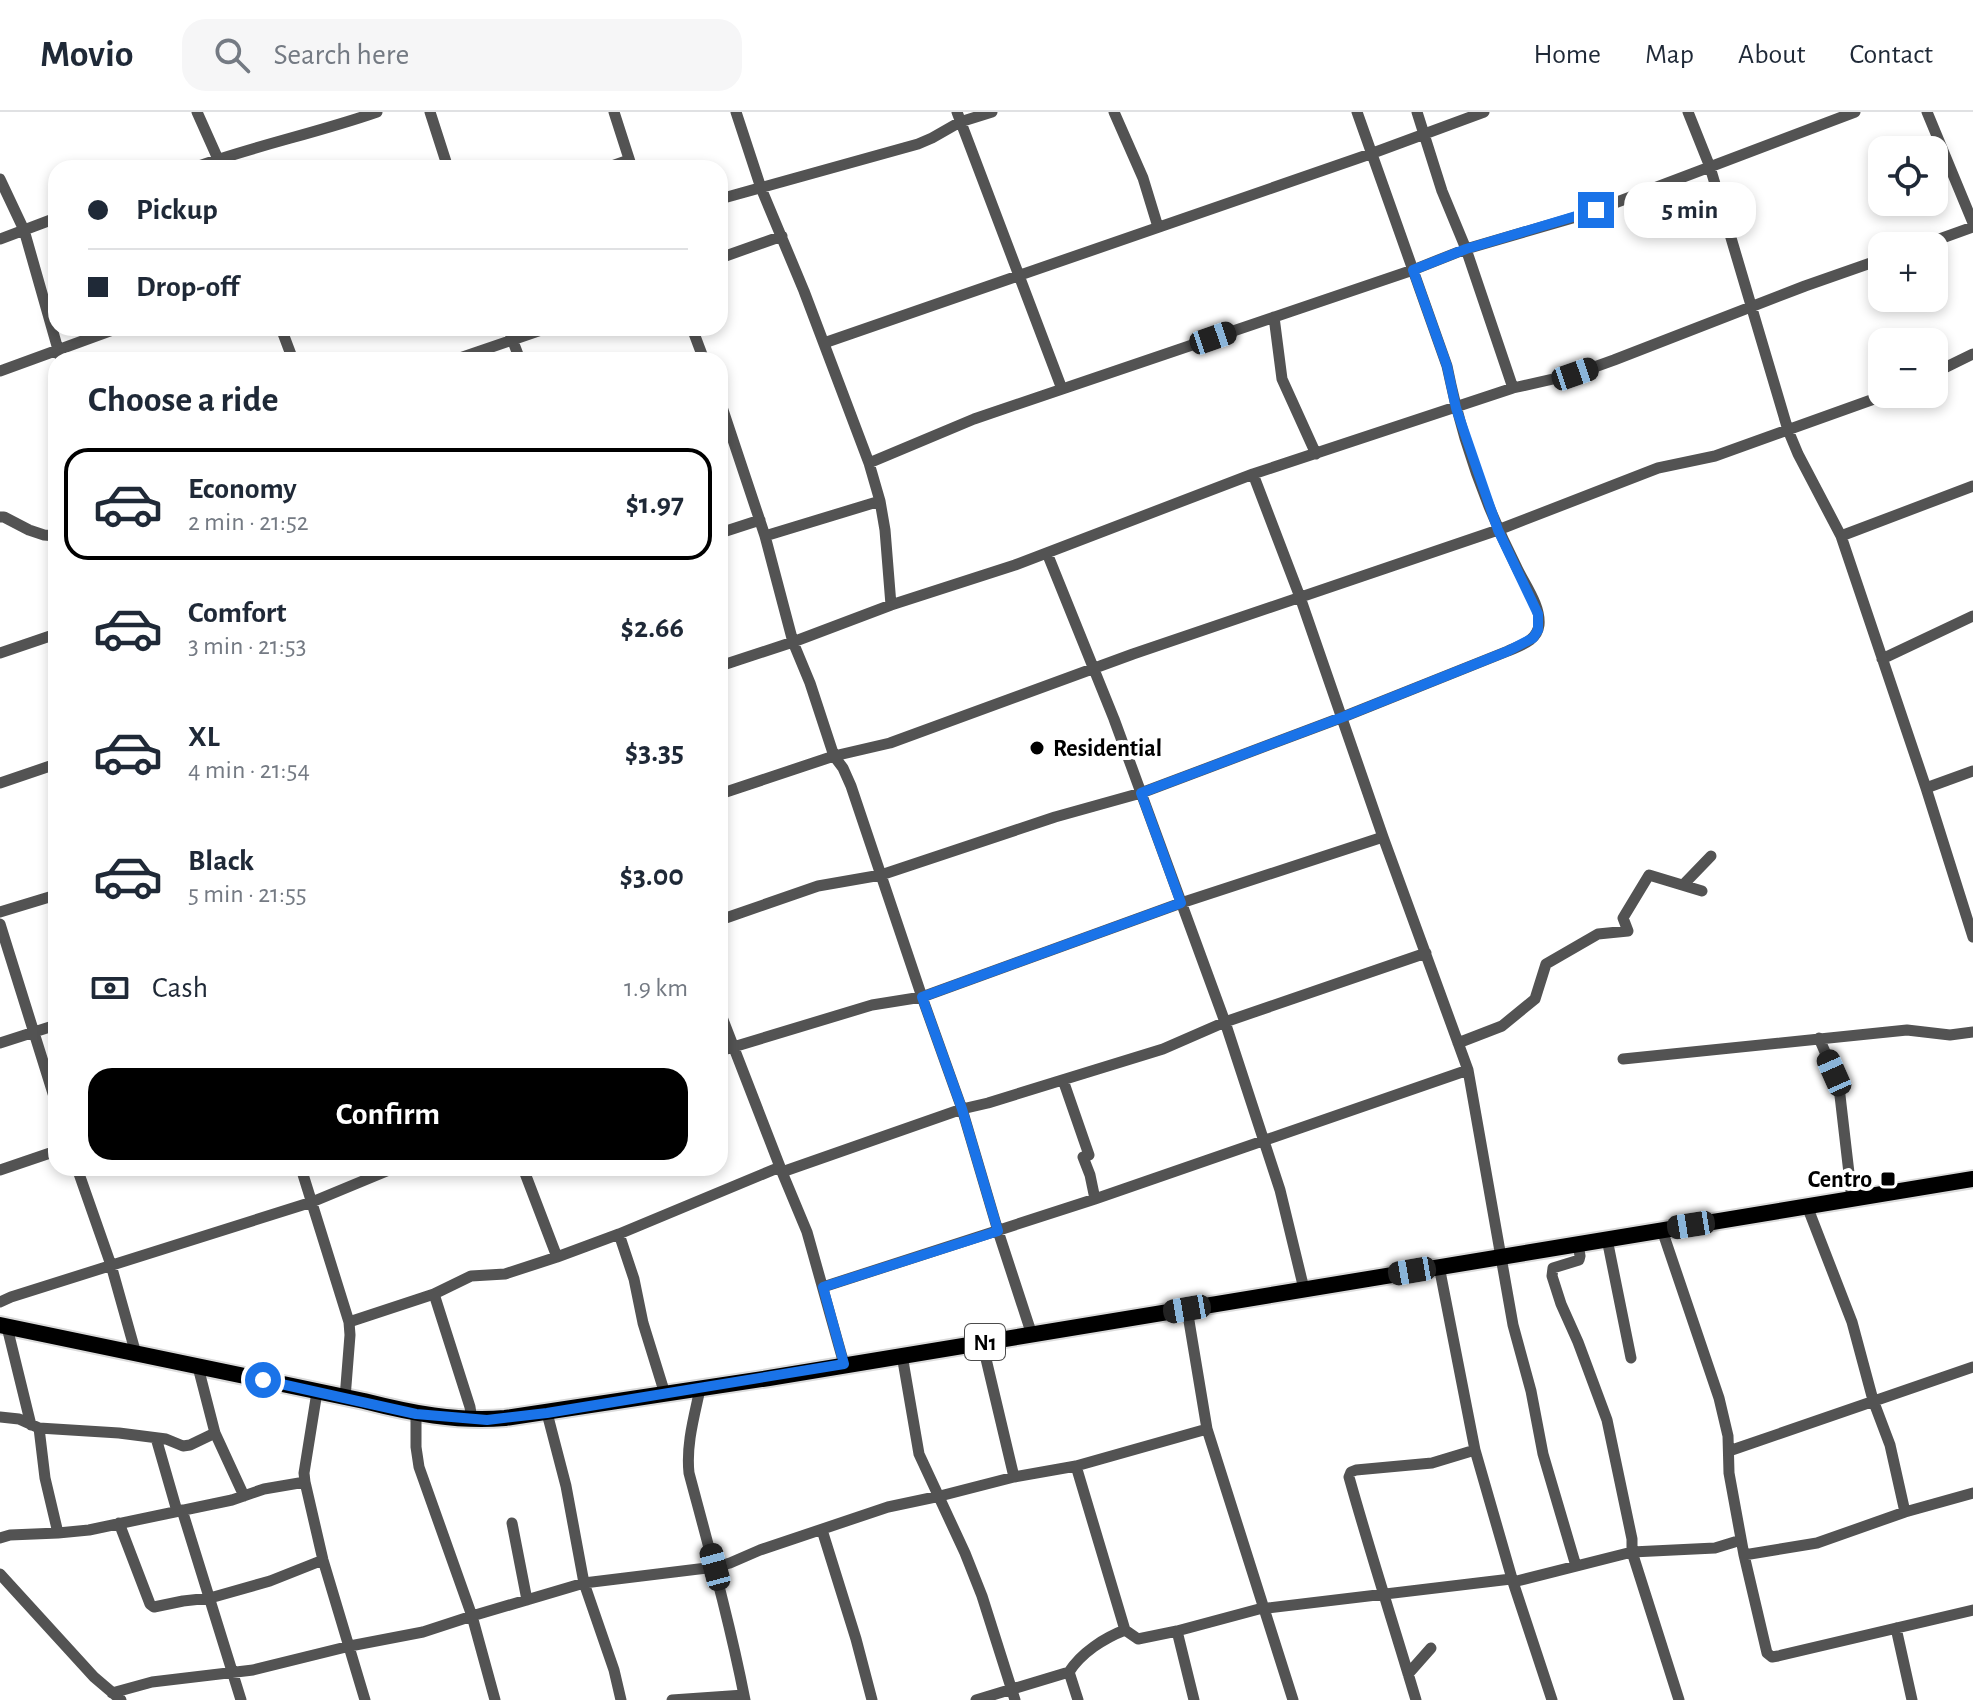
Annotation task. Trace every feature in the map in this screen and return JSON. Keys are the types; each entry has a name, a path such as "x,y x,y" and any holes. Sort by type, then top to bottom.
{"highway":[{"name":"N1","path":"4,1326 416,1414 472,1420 505,1418 1032,1335 1973,1179"}],"street":[{"path":"197,112 219,160"},
{"path":"229,160 377,112"},
{"path":"430,112 445,160"},
{"path":"614,112 630,160"},
{"path":"736,112 761,188 869,463 885,530 891,605"},
{"path":"728,197 918,144 932,138 958,117 992,112"},
{"path":"1114,112 1143,178 1158,227"},
{"path":"728,917 818,886 881,875 1055,817 1141,793 1343,717 1508,651 1533,638 1538,630 1538,614 1498,530 1456,408 1447,366 1357,112"},
{"path":"1417,112 1513,388"},
{"path":"824,343 1484,112"},
{"path":"1688,112 1710,167 1788,430 1841,536 1968,902 1973,937"},
{"path":"869,463 974,419 1413,270 1466,249 1583,215 1855,112"},
{"path":"1927,112 1973,225 1948,235"},
{"path":"958,117 1062,389"},
{"path":"0,179 24,230 48,316"},
{"path":"0,239 48,221"},
{"path":"728,255 782,236"},
{"path":"728,663 1047,553 1253,474 1513,388 1575,374 1868,264"},
{"path":"1274,317 1282,379 1311,441 1312,455"},
{"path":"66,352 101,336"},
{"path":"511,336 517,352"},
{"path":"479,352 526,336"},
{"path":"1948,366 1973,354"},
{"path":"0,371 48,358"},
{"path":"728,791 834,756 890,743 1093,669 1498,530 1658,468 1715,456 1868,401"},
{"path":"728,425 765,536 793,642 834,756 851,786 962,1109 1032,1335"},
{"path":"1253,474 1300,597 1468,1070 1513,1325 1531,1391 1543,1454 1576,1566"},
{"path":"1841,536 1973,486"},
{"path":"765,536 880,501"},
{"path":"0,517 48,535"},
{"path":"728,530 760,520"},
{"path":"1047,553 1114,719 1225,1022 1280,1190 1304,1289"},
{"path":"1882,659 1973,616"},
{"path":"0,653 48,637"},
{"path":"0,783 48,767"},
{"path":"1926,788 1973,771"},
{"path":"728,1048 872,1005 922,997 1181,903 1383,837"},
{"path":"1683,885 1711,856"},
{"path":"1458,1043 1502,1026 1535,999 1546,964 1598,934 1628,931 1623,918 1649,875 1702,891"},
{"path":"0,912 48,897"},
{"path":"0,924 48,1077"},
{"path":"349,1322 434,1294 471,1276 505,1274 557,1257 781,1169 962,1109 1163,1049 1225,1022 1426,953"},
{"path":"0,1043 48,1027"},
{"path":"1623,1059 1907,1030 1950,1035 1973,1032"},
{"path":"728,1031 807,1232 844,1364"},
{"path":"1819,1038 1839,1087 1852,1199"},
{"path":"823,1287 1095,1199 1468,1070"},
{"path":"1063,1080 1089,1155 1083,1157 1095,1199"},
{"path":"0,1170 48,1154"},
{"path":"80,1176 111,1265 136,1354"},
{"path":"304,1176 349,1322 345,1398"},
{"path":"0,1302 312,1202 375,1176"},
{"path":"526,1176 557,1257"},
{"path":"1807,1206 1852,1322 1873,1400 1890,1445 1905,1512"},
{"path":"1662,1230 1719,1398 1728,1436 1731,1488 1767,1653 1772,1657 1973,1610"},
{"path":"619,1234 665,1394"},
{"path":"1607,1239 1631,1358"},
{"path":"1578,1244 1579,1260 1553,1268 1552,1276 1607,1420 1632,1539 1632,1552 1679,1700"},
{"path":"1439,1266 1475,1450 1512,1580 1552,1700"},
{"path":"434,1294 472,1420"},
{"path":"1187,1309 1207,1429 1293,1700"},
{"path":"4,1326 35,1426 58,1533"},
{"path":"982,1342 1014,1477"},
{"path":"902,1355 919,1454 982,1596 1014,1694"},
{"path":"198,1367 215,1433 244,1496"},
{"path":"1729,1451 1973,1367"},
{"path":"672,1700 744,1697 715,1567 689,1473 691,1431 700,1389"},
{"path":"317,1392 305,1482 323,1560 365,1700"},
{"path":"547,1413 566,1486 584,1583 621,1700"},
{"path":"416,1414 419,1467 472,1616 495,1700"},
{"path":"0,1417 19,1419 35,1426 166,1439 183,1446 215,1433"},
{"path":"0,1574 94,1677 116,1696 142,1684 264,1668 350,1646 423,1632 584,1583 715,1567 873,1511 1014,1477 1076,1466 1207,1429"},
{"path":"156,1438 241,1700"},
{"path":"1416,1700 1349,1477 1351,1472 1432,1463 1475,1450"},
{"path":"1076,1466 1125,1630 1138,1639 1264,1608 1512,1580 1632,1552 1715,1548 1741,1540"},
{"path":"0,1538 89,1530 305,1482"},
{"path":"1744,1555 1817,1543 1905,1512 1973,1493"},
{"path":"119,1523 150,1604 154,1607 210,1598 270,1581 323,1560"},
{"path":"512,1523 527,1600"},
{"path":"822,1530 872,1700"},
{"path":"1896,1628 1912,1700"},
{"path":"976,1700 1014,1694 1069,1672 1074,1663 1099,1643 1125,1630"},
{"path":"1177,1631 1194,1700"},
{"path":"1408,1674 1431,1648"},
{"path":"1069,1672 1078,1700"}],"place":[{"name":"Residential","path":"1037,748"},
{"name":"Centro","path":"1888,1179"}],"route":[{"path":"263,1380 416,1414 487,1420 844,1364 823,1287 998,1231 962,1109 922,997 1181,903 1141,793 1370,706 1533,638 1538,630 1538,614 1498,530 1456,408 1447,366 1413,270 1466,249 1596,210"}]}
